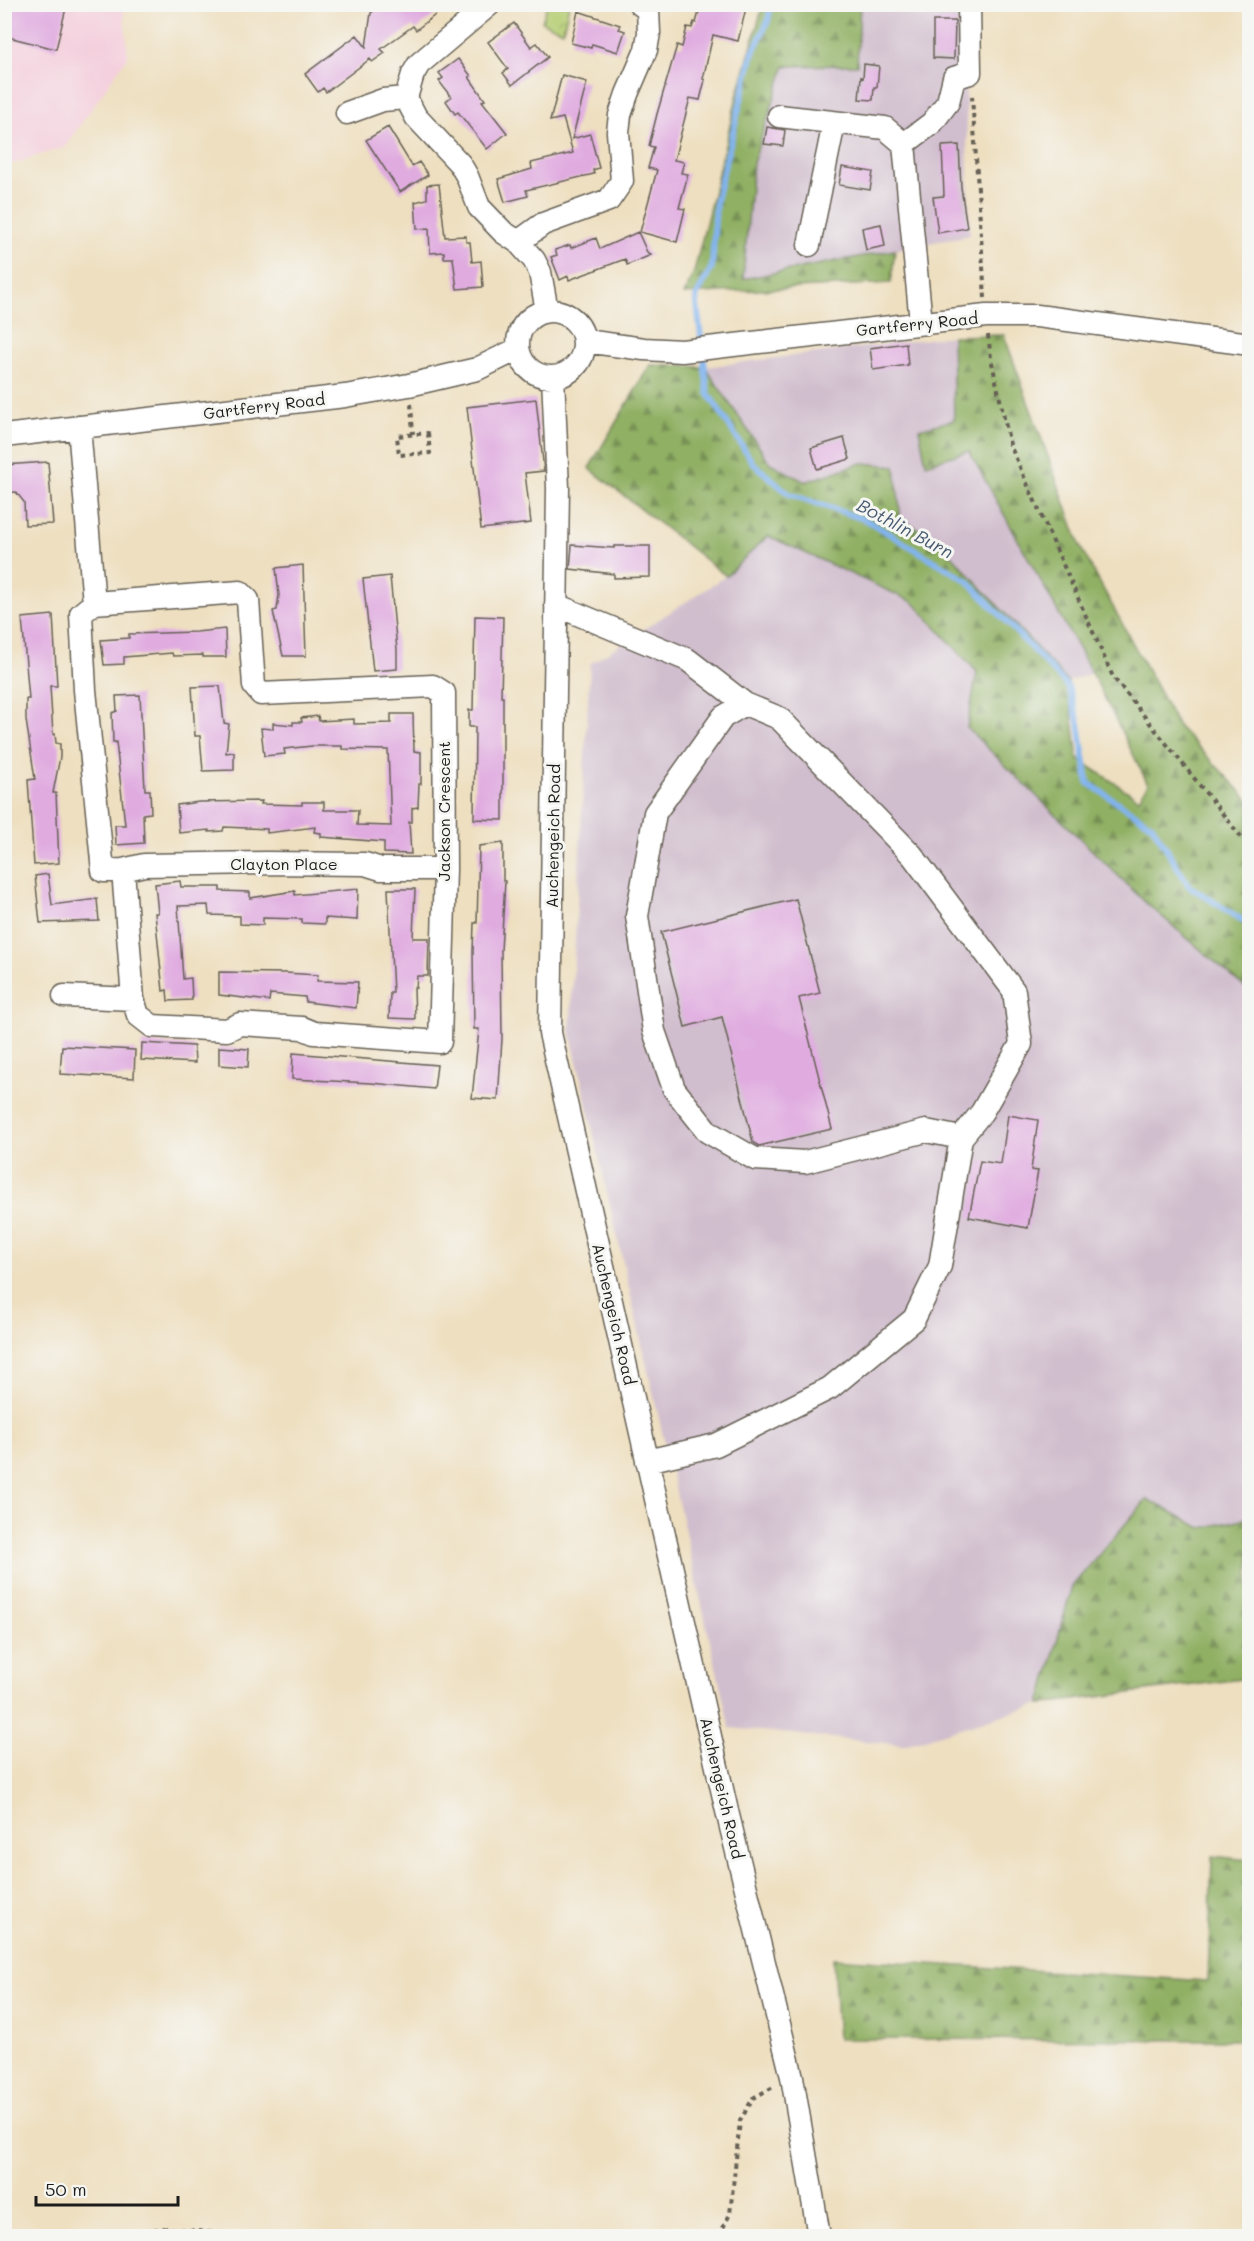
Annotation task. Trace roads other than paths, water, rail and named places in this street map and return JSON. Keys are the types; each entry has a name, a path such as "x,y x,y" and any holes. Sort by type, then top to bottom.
{"street":[{"path":"490,4 419,64 413,74 406,98 416,117 460,164 480,207 534,260 540,273 547,311"},
{"path":"904,144 932,123 948,102 954,78 970,73 969,4"},
{"path":"518,242 543,224 609,200 622,181 623,169 618,132 620,115 646,50 649,33 647,6"},
{"path":"347,113 383,100 406,98"},
{"path":"779,116 885,128 904,144 921,323"},
{"path":"808,246 834,123"},
{"path":"547,311 561,312 573,319 585,341 583,355 577,364 566,373 554,377 542,376 532,371 522,361 518,350 520,335 525,325 537,313 547,311"},
{"name":"Gartferry Road","path":"585,341 644,350 681,351 986,316 1037,316 1250,344"},
{"name":"Gartferry Road","path":"4,436 345,396 410,386 477,369 518,350"},
{"name":"Auchengeich Road","path":"554,377 558,488 550,1033 726,1812 792,2078 818,2228"},
{"path":"79,427 94,603 81,614 85,690 103,871 123,870"},
{"name":"Jackson Crescent","path":"94,603 240,592 248,600 254,686 261,694 432,686 444,693 445,869 440,1042 314,1034 302,1028 240,1024 227,1030 152,1026 138,1015 133,999 123,870"},
{"path":"556,605 688,660 745,704 780,718 912,855 1014,991 1021,1044 982,1112 961,1138 940,1266 914,1319 830,1388 717,1445 647,1461"},
{"path":"745,704 723,717 655,813 638,916 654,1031 674,1089 708,1132 755,1159 805,1162 926,1131 961,1138"},
{"name":"Clayton Place","path":"123,870 144,865 267,863 365,864 381,869 445,869"},
{"path":"64,996 133,999"}],"waterway":[{"name":"Bothlin Burn","path":"771,4 768,21 753,52 716,200 712,267 696,297 708,393 753,463 789,494 866,520 968,581 1068,687 1079,723 1088,783 1152,825 1189,886 1250,925"}]}
